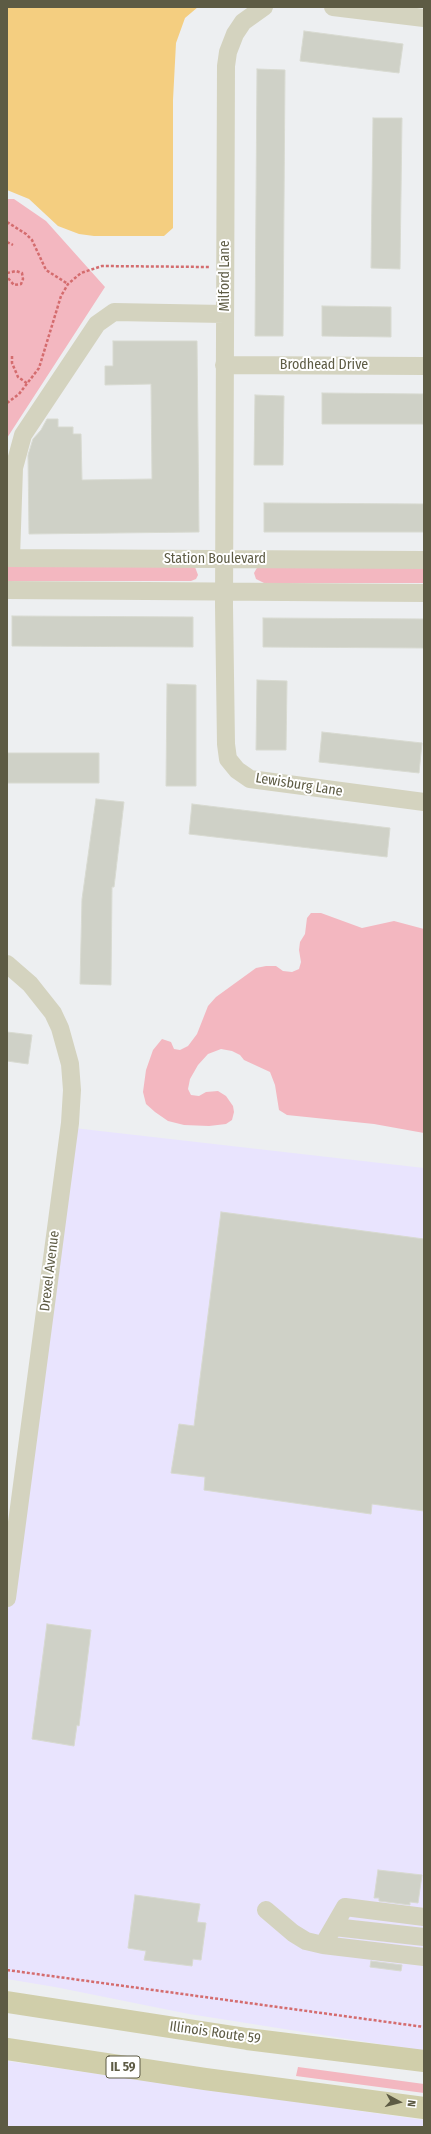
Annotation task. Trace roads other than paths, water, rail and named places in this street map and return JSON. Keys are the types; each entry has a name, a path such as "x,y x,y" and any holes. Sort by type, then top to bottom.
{"main road":[{"name":"Illinois Route 59","path":"7,2002 247,2039 424,2061"},
{"name":"IL 59","path":"7,2049 218,2081 424,2108"}],"street":[{"name":"Milford Lane","path":"224,560 226,66 228,52 235,34 243,22 264,7"},
{"path":"333,7 424,18"},
{"path":"9,558 14,468 23,435 97,324 114,312 224,314"},
{"name":"Brodhead Drive","path":"224,365 424,366"},
{"name":"Station Boulevard","path":"9,558 424,560"},
{"name":"Lewisburg Lane","path":"224,560 226,744 228,759 237,770 250,779 267,782 424,802"},
{"path":"7,590 424,593"},
{"name":"Drexel Avenue","path":"7,964 30,984 53,1013 60,1028 70,1064 72,1090 70,1123 7,1598"},
{"path":"323,1945 345,1907 424,1917"},
{"path":"266,1910 297,1936 323,1945 424,1957"},
{"path":"334,1926 424,1937"}]}
